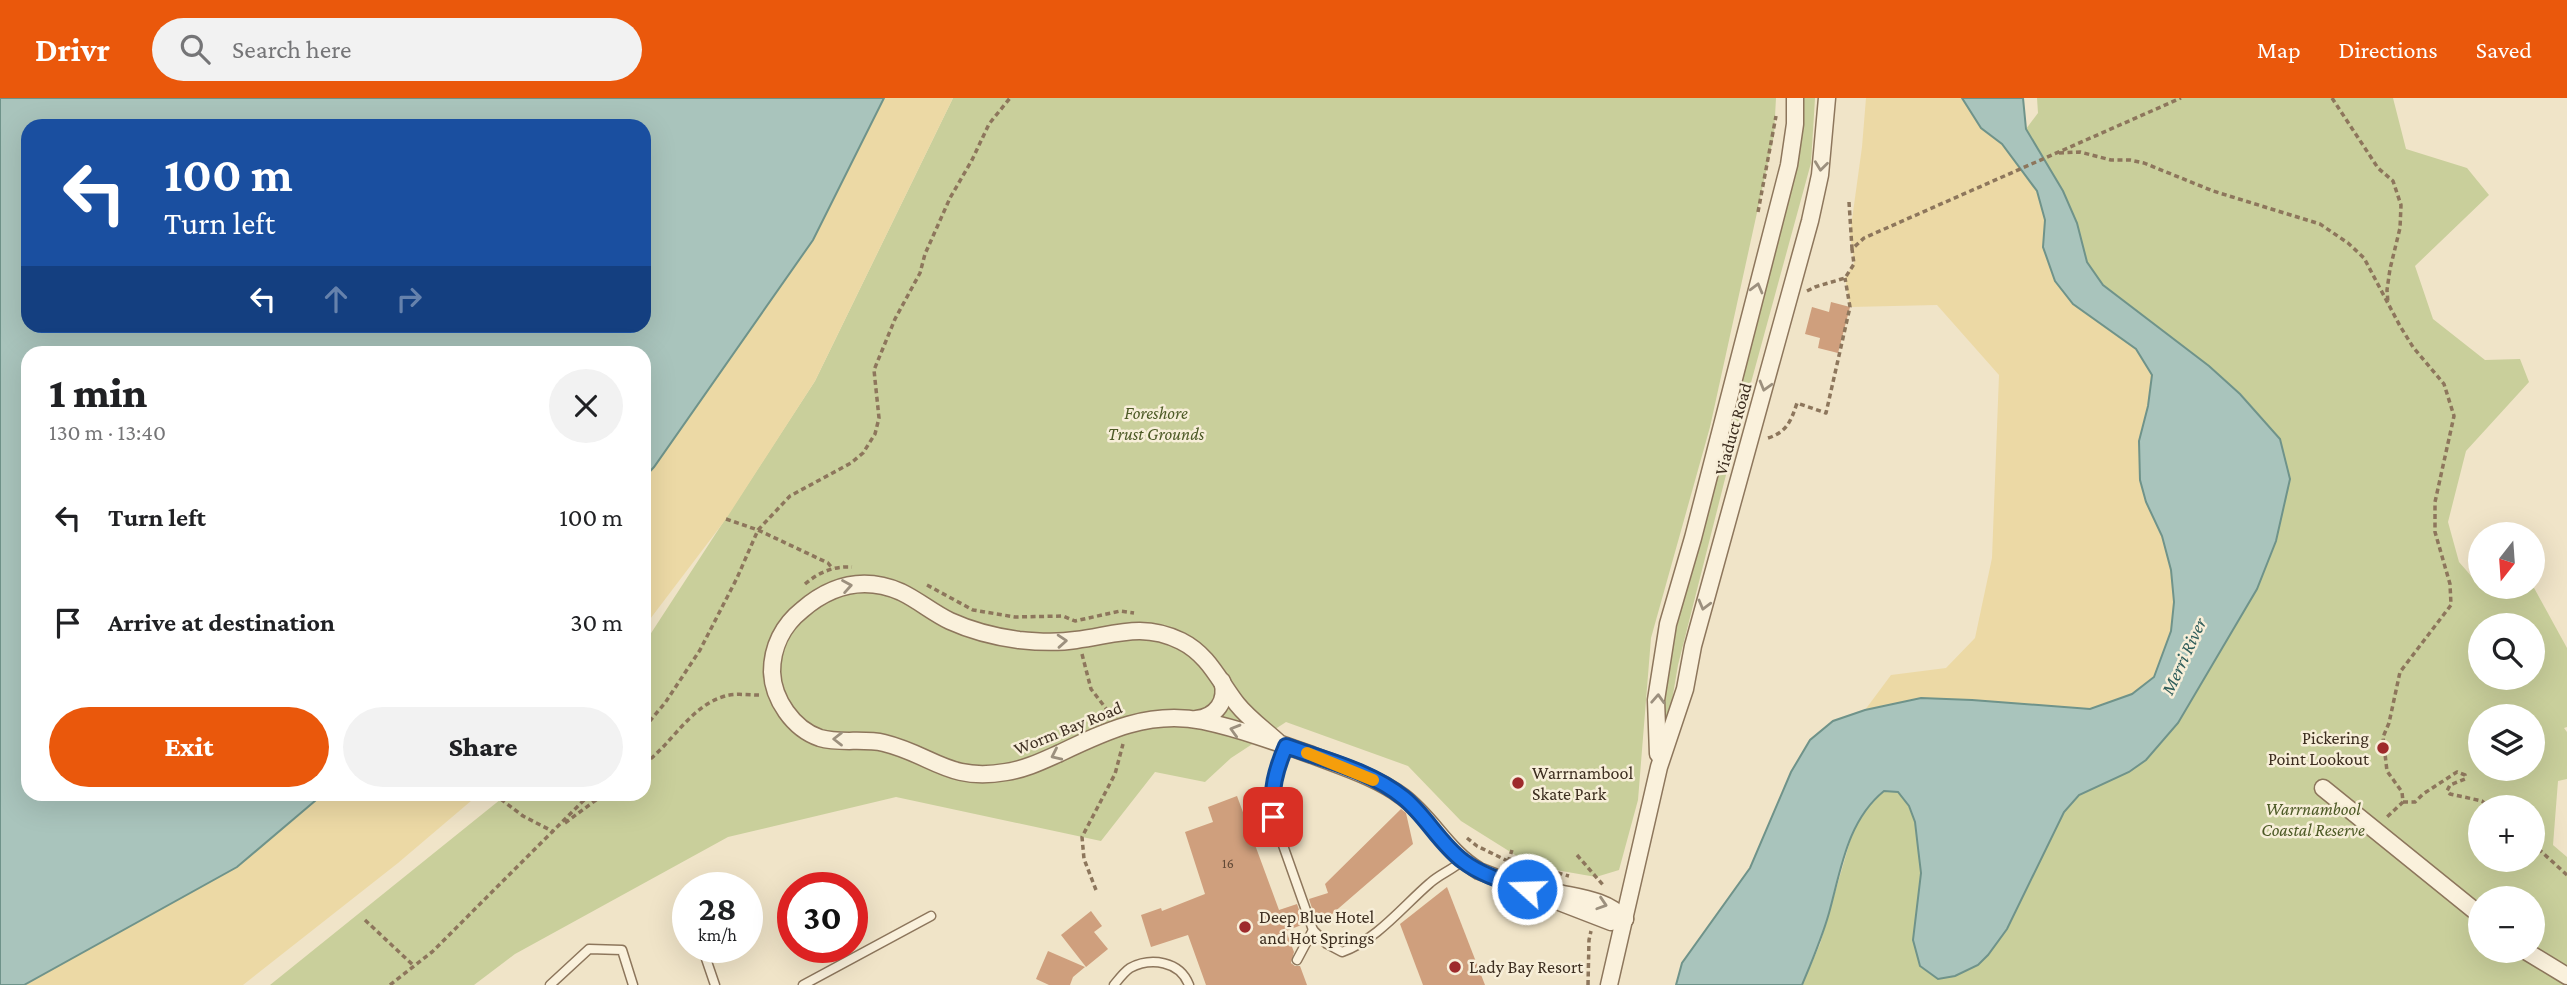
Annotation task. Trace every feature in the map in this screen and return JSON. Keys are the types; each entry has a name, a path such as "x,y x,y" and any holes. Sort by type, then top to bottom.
{"street":[{"name":"Viaduct Road","path":"1658,767 1656,700 1668,624 1693,538 1788,164 1795,124 1795,98"},
{"name":"Viaduct Road","path":"1609,985 1658,767 1685,689 1693,646 1810,221 1820,175 1827,98"},
{"name":"Worm Bay Road","path":"1283,744 1250,718 1196,651 1161,634 1133,630 1061,642 1013,639 978,632 949,620 899,591 866,583 824,593 807,606 787,625 777,643 772,667 776,694 789,716 810,733 821,738 884,743 942,768 976,775 1010,772 1034,765 1104,732 1134,722 1163,717 1190,719 1283,744 1361,774 1395,792 1415,808 1462,861 1479,871 1611,922 1625,919"},
{"path":"1190,719 1205,718 1216,711 1224,696 1222,681"},
{"path":"2323,788 2468,905"},
{"name":"Worm Bay Road","path":"1527,889 1603,894 1625,919"},
{"path":"2545,963 2567,976"}],"lane":[{"path":"1283,744 1273,789 1273,817 1313,930 1327,944 1342,952 1357,946 1378,931 1433,880 1462,861"},
{"path":"803,985 931,916"},
{"path":"1297,960 1313,930"},
{"path":"550,985 589,949 622,950 633,985"},
{"path":"1114,985 1129,969 1152,961 1173,966 1189,985"},
{"path":"707,963 715,985"}],"path":[{"path":"651,719 701,650 758,530 790,496 851,463 863,453 874,434 879,418 874,370 895,319 920,273 925,254 950,198 989,124 1010,98"},
{"path":"1852,249 1864,238 2181,98"},
{"path":"2332,98 2378,168 2393,181 2401,205 2400,228 2387,289 2389,310"},
{"path":"2059,153 2080,152 2111,160 2144,163 2213,191 2320,224 2364,258 2389,310 2413,347 2445,384 2454,416 2435,502 2435,532 2450,584 2451,605 2400,672 2383,737 2387,771 2402,792 2403,802"},
{"path":"1787,304 1815,287 1844,278 1854,264 1849,202"},
{"path":"1749,443 1778,435 1790,424 1797,403 1826,413 1850,307 1844,278"},
{"path":"726,519 758,530 828,563 850,586"},
{"path":"807,606 793,596 817,574 855,567"},
{"path":"923,583 973,610 1015,617 1063,616 1075,621 1120,611 1143,614"},
{"path":"651,759 700,708 726,695 776,694"},
{"path":"2374,830 2403,802 2414,802 2456,772 2465,775 2465,779 2450,785 2447,791 2468,798"},
{"path":"503,801 523,817 553,833"},
{"path":"390,985 432,952 583,801"},
{"path":"553,833 595,801"},
{"path":"1458,831 1477,846 1533,873 1570,876"},
{"path":"1577,855 1603,894"},
{"path":"2545,856 2567,875"},
{"path":"1593,883 1603,894"},
{"path":"365,920 414,967"}],"green space":[{"name":"Foreshore Trust Grounds","path":"953,98 1776,98 1774,135 1710,427 1651,638 1638,800 1619,870 1596,877 1533,866 1461,821 1408,766 1286,722 1231,758 1205,782 1155,772 1101,841 896,797 728,837 515,954 474,985 270,985 499,801 651,801 651,633 815,381"},
{"path":"1802,98 1815,98 1811,163 1728,467 1678,665 1666,736 1661,704 1668,661 1793,177 1803,131"},
{"name":"Warrnambool Coastal Reserve","path":"2037,98 2393,98 2406,149 2467,168 2489,195 2415,266 2433,319 2485,360 2520,359 2529,382 2466,451 2448,522 2459,562 2468,572 2468,599 2540,599 2567,648 2567,727 2564,728 2567,732 2567,779 2558,781 2553,845 2567,857 2567,985 1802,985 1820,944 1853,831 1868,804 1884,791 1898,792 1909,806 1915,822 1921,873 1918,906 1938,979 1955,976 1978,965 2007,928 2064,812 2079,795 2129,772 2178,723 2276,541 2290,479 2280,439 2241,394 2209,366 2103,285 2087,262 2077,223 2063,191 2026,129 2038,113"}],"sand":[{"path":"884,98 953,98 815,381 726,519 651,618 651,470 813,240"},
{"path":"1866,98 1962,98 1981,128 2002,144 2037,191 2045,220 2043,247 2137,349 2152,375 2139,441 2146,502 2162,536 2171,570 2174,602 2171,631 2154,677 2132,694 2089,709 1921,698 1865,710 1891,675 1946,668 1975,638 1992,558 1999,375 1937,305 1850,307 1845,278 1854,263 1850,234"},
{"path":"315,801 471,801 398,863 243,985 24,985 237,867"}],"water":[{"path":"0,98 884,98 813,240 651,470 651,346 21,346 21,801 315,801 237,867 24,985 0,985"},
{"name":"Merri River","path":"1962,98 2023,98 2026,129 2063,191 2077,223 2087,262 2103,285 2209,366 2240,394 2280,439 2290,479 2276,541 2257,589 2178,723 2146,760 2129,772 2079,795 2064,812 2007,929 1978,965 1955,976 1938,979 1920,966 1913,940 1921,873 1915,822 1909,806 1898,792 1884,791 1861,817 1847,847 1829,913 1802,985 1676,985 1682,963 1750,868 1791,772 1810,740 1833,721 1865,710 1921,698 2090,709 2132,694 2154,677 2171,631 2174,602 2171,570 2162,536 2146,502 2140,480 2139,441 2152,375 2136,349 2073,304 2055,281 2043,247 2045,220 2037,191 2002,144 1981,128"}],"building":[{"path":"1831,302 1850,307 1838,353 1818,348 1820,338 1805,334 1812,307 1829,312"},
{"path":"1237,796 1279,910 1297,904 1304,924 1286,931 1294,952 1291,963 1300,966 1307,985 1206,985 1188,935 1151,947 1141,915 1161,908 1162,911 1205,894 1185,832 1213,822 1208,807"},
{"path":"1401,809 1406,813 1413,844 1332,914 1316,920 1309,899 1328,893 1325,884"},
{"path":"1447,887 1485,985 1423,985 1400,924"},
{"path":"1091,911 1102,926 1094,932 1108,949 1086,967 1061,935"},
{"path":"1048,951 1085,967 1073,977 1070,985 1049,985 1036,979"}],"slow traffic":[{"path":"1307,753 1373,780"}],"place":[{"name":"Pickering Point Lookout","path":"2383,748"},
{"name":"Warrnambool Skate Park","path":"1518,783"},
{"name":"Deep Blue Hotel and Hot Springs","path":"1245,927"},
{"name":"Lady Bay Resort","path":"1455,967"}],"route":[{"path":"1273,817 1271,802 1277,767 1286,746 1386,786 1415,808 1462,861 1479,871 1527,889"}]}
